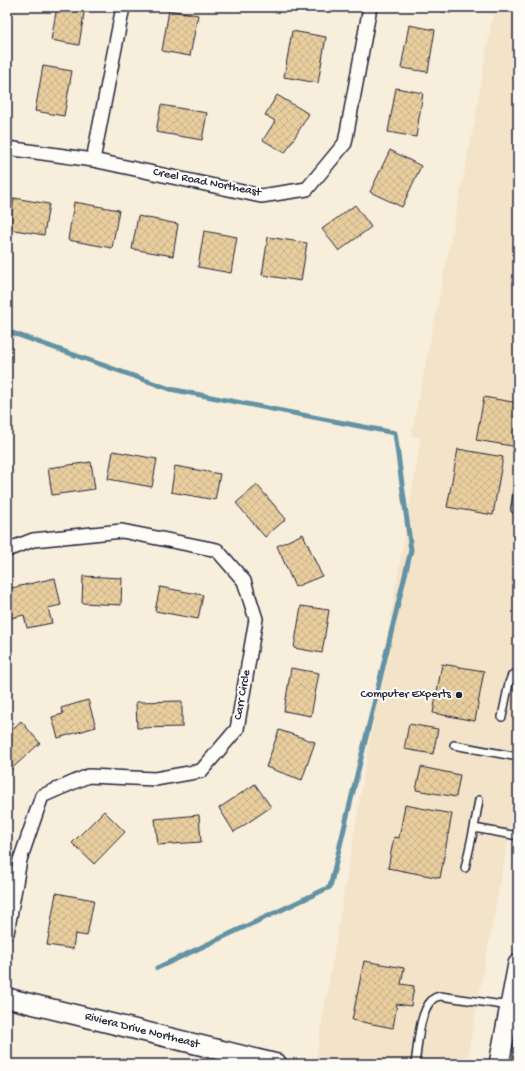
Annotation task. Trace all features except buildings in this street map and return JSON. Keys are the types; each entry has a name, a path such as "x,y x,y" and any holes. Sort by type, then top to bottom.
{"street":[{"path":"94,160 123,7"},
{"name":"Creel Road Northeast","path":"7,148 94,160 261,196 307,189 346,143 370,7"},
{"name":"Carr Circle","path":"7,550 33,540 122,531 217,550 244,581 256,619 238,729 201,772 155,779 88,776 42,796 20,860 7,933"},
{"path":"499,1064 518,964"},
{"name":"Riviera Drive Northeast","path":"7,998 277,1064"}],"lane":[{"path":"518,489 515,508 518,509"},
{"path":"502,717 510,679 512,675 518,673"},
{"path":"454,745 518,757"},
{"path":"465,868 479,800"},
{"path":"474,828 518,836"},
{"path":"415,1064 423,1016 433,998 440,996 510,1006"}],"shaded area":[{"path":"494,7 518,7 518,788 466,1064 315,1064 421,438 411,436 474,124"}],"waterway":[{"path":"7,331 170,389 395,433 411,550 330,887 157,968"}],"place":[{"name":"Computer Experts","path":"459,695"}]}
